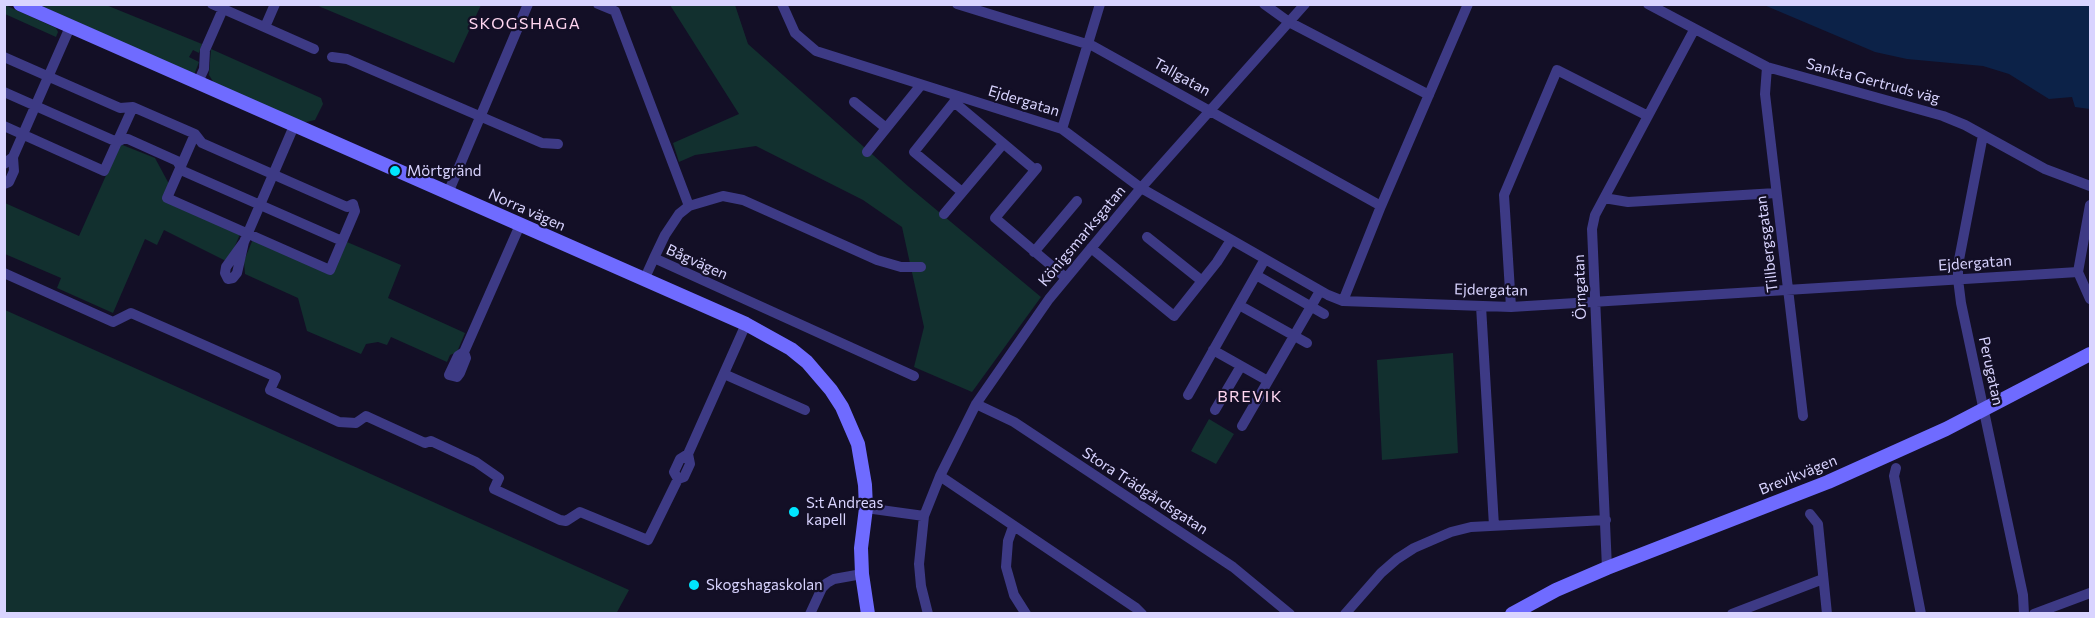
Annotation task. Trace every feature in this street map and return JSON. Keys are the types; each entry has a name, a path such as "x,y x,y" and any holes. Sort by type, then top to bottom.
{"street":[{"name":"Norra vägen","path":"20,4 746,324 777,340 807,362 831,390 842,407 858,444 863,464 866,508 861,548 868,614"},
{"path":"212,4 314,49"},
{"path":"265,27 275,4"},
{"path":"448,193 528,4"},
{"path":"598,4 615,11 689,206 712,198 733,197 877,260 902,267 921,267"},
{"name":"Ejdergatan","path":"782,4 795,33 816,51 921,85 955,99 1062,129 1141,188 1320,291 1343,301 1511,307 2078,272"},
{"name":"Tallgatan","path":"957,4 1088,44 1381,206"},
{"path":"1062,129 1100,4"},
{"path":"1264,4 1289,22 1429,94"},
{"name":"Königsmarksgatan","path":"928,614 921,586 919,564 924,516 940,476 976,404 1066,278 1141,188 1305,4"},
{"path":"1343,301 1381,206 1468,4"},
{"name":"Sankta Gertruds väg","path":"1648,4 1767,67 1943,116 1983,135 2045,170 2091,186"},
{"path":"198,82 204,69 205,50 223,9"},
{"path":"4,184 9,182 14,171 9,161 24,134 70,27"},
{"name":"Örngatan","path":"1607,568 1592,229 1595,215 1694,30"},
{"path":"4,57 120,108 133,107 195,134 202,142 347,207 353,204 356,211 330,270 246,238 167,198 195,134"},
{"path":"332,57 347,58 542,142 558,144"},
{"name":"Tillbergsgatan","path":"1767,67 1765,94 1803,416"},
{"path":"1511,307 1503,195 1557,70 1648,116"},
{"path":"867,152 921,85"},
{"path":"4,92 117,141 128,139 177,161 183,171 342,241"},
{"path":"955,99 914,152 962,192"},
{"name":"Ejdergatan","path":"955,99 1003,144 1036,169 995,218 1066,278"},
{"path":"854,102 886,128"},
{"path":"4,126 104,171 133,107"},
{"path":"246,238 294,126"},
{"name":"Perugatan","path":"1983,135 1958,265 1958,279 1961,303 2023,595 2024,614"},
{"path":"944,214 1003,144"},
{"path":"1604,198 1628,202 1776,193"},
{"path":"1034,252 1077,201"},
{"path":"2091,205 2078,272 2091,299"},
{"name":"Bågvägen","path":"689,206 672,222 654,258 914,376"},
{"path":"464,352 520,225"},
{"path":"1147,237 1202,281"},
{"path":"1091,248 1174,316 1231,240"},
{"path":"644,280 654,258"},
{"path":"1188,395 1265,260"},
{"path":"4,273 113,322 131,313 276,377 270,390 339,422 356,423 366,416 426,443 431,441 476,462 499,478 494,489 560,520 566,521 580,512 648,540 678,479 674,472 680,459 688,454 746,324"},
{"path":"1257,274 1324,314"},
{"path":"1242,426 1320,291"},
{"path":"1239,305 1307,343"},
{"path":"1481,306 1494,526"},
{"path":"1214,350 1268,381"},
{"name":"Brevikvägen","path":"1512,614 1556,590 1607,568 1828,482 1984,411 2091,354"},
{"path":"1215,410 1241,366"},
{"path":"724,374 804,410"},
{"name":"Stora Trädgårdsgatan","path":"976,404 1014,422 1233,567 1290,614"},
{"path":"1896,468 1894,476 1921,614"},
{"path":"940,476 1142,614"},
{"path":"866,508 924,516"},
{"path":"1810,514 1818,524 1827,614"},
{"path":"1345,614 1381,573 1414,548 1451,532 1470,527 1606,520"},
{"path":"1013,527 1008,541 1006,567 1014,595 1026,614"},
{"path":"810,614 822,588 827,583 834,579 862,574"},
{"path":"1732,614 1822,579"},
{"path":"2034,614 2091,593"}],"green space":[{"path":"5,5 56,28 58,32 56,37 5,14"},
{"path":"40,5 106,5 202,44 199,53 193,50 189,57 199,62 194,75"},
{"path":"316,5 481,5 454,63"},
{"path":"670,5 735,5 748,44 909,187 1041,297 972,392 914,367 924,327 902,227 863,200 756,146 695,155 679,162 673,143 739,114"},
{"path":"211,49 321,98 323,104 315,120 302,123 214,83 209,75"},
{"path":"120,144 155,158 169,184 163,197 241,232 228,262 164,230 157,245 145,239 113,313 57,288 61,278 5,254 5,203 79,236"},
{"path":"253,239 332,273 347,242 401,265 388,298 465,333 457,352 450,355 447,362 391,337 387,345 378,342 366,344 361,354 307,331 298,298 245,274 244,261"},
{"path":"5,310 629,590 616,614 5,613"},
{"path":"1453,353 1458,453 1382,460 1377,360"},
{"path":"1209,419 1234,434 1216,464 1191,451"}],"water":[{"path":"1764,5 2090,5 2090,109 2075,107 2072,97 2049,99 2009,74 1983,66 1907,59 1875,52"}],"place":[{"name":"Mörtgränd","path":"395,171"},
{"name":"S:t Andreas kapell","path":"794,512"},
{"name":"Skogshagaskolan","path":"694,585"}],"district":[{"name":"SKOGSHAGA","path":"525,24"},
{"name":"BREVIK","path":"1250,397"}]}
